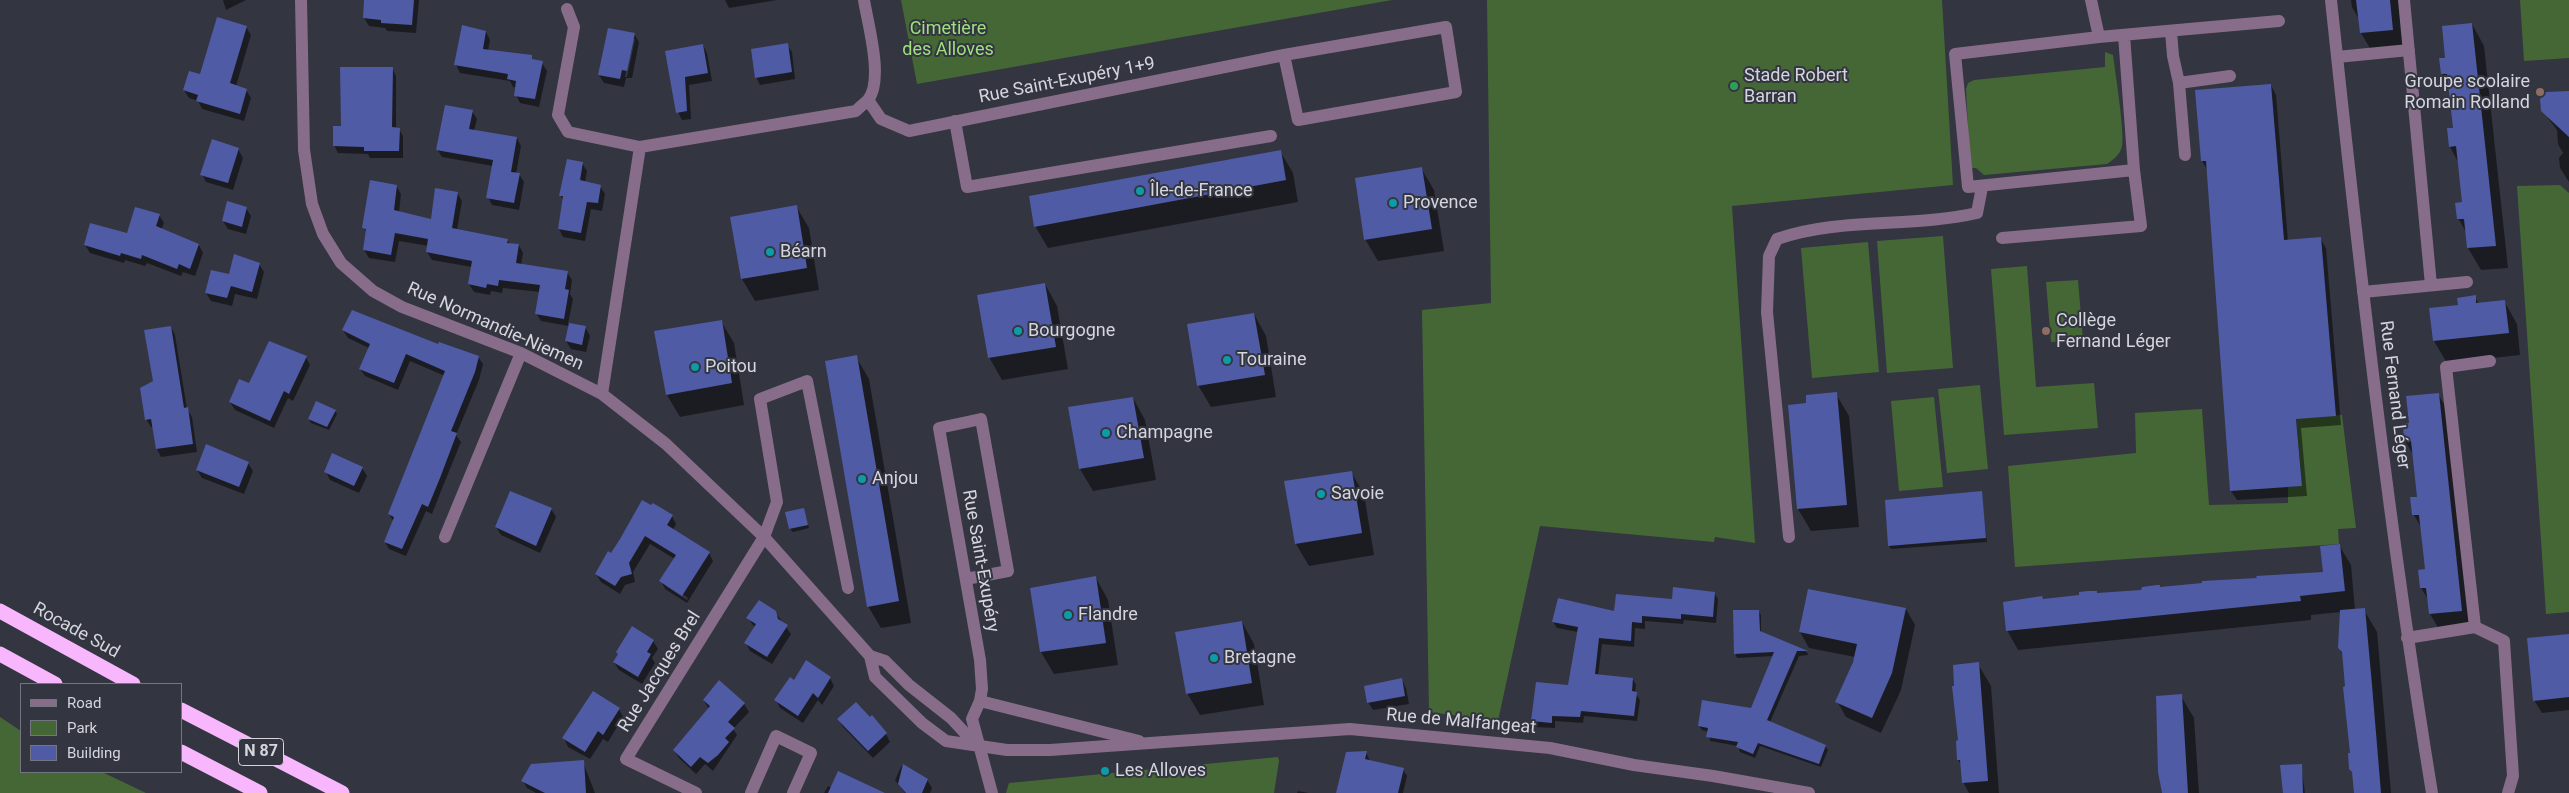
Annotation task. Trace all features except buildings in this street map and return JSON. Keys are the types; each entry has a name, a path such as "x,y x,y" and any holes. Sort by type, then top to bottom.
{"highway":[{"name":"Rocade Sud","path":"0,611 131,683"},
{"path":"0,654 53,683"},
{"name":"N 87","path":"182,711 342,793"},
{"name":"N 87","path":"182,753 260,793"}],"street":[{"name":"Rue Normandie-Niemen","path":"301,0 304,150 312,204 323,234 341,263 373,290 410,310 521,353 602,394 666,444 764,537 870,656 875,677 922,723 946,741 979,748"},
{"path":"567,9 574,27 558,115 568,132 640,147 856,111 868,100 875,83 874,62 864,0"},
{"path":"2091,0 2098,37"},
{"name":"Rue Fernand Léger","path":"2331,0 2363,292 2407,638 2432,793"},
{"path":"2404,0 2431,285"},
{"path":"2134,170 1968,187 1956,54 2098,37 2279,21"},
{"name":"Rue Saint-Exupéry 1+9","path":"868,100 881,119 909,131 1284,55 1446,27 1456,92 1298,120 1284,55"},
{"path":"2171,31 2173,56 2179,84 2185,155"},
{"path":"2002,238 2141,226 2134,170 2124,35"},
{"path":"2337,57 2409,50"},
{"path":"2179,84 2230,76"},
{"path":"955,121 967,187 1271,136"},
{"path":"602,394 640,147"},
{"path":"1789,537 1767,312 1769,256 1776,239 1803,230 1949,219 1977,213 1982,186"},
{"path":"2363,292 2467,282"},
{"path":"445,537 521,353"},
{"path":"2475,627 2446,367 2490,361"},
{"path":"764,537 776,502 760,399 807,381 848,588"},
{"name":"Rue Saint-Exupéry","path":"966,579 1008,570 981,419 939,428 980,660 980,700 972,720 992,793"},
{"name":"Rue Jacques Brel","path":"696,793 626,758 764,537"},
{"path":"2407,638 2475,627 2504,641 2513,776 2508,793"},
{"name":"Rue Normandie-Niemen","path":"870,656 885,661 923,697 951,718 979,748"},
{"name":"Rue de Malfangeat","path":"980,700 1149,744"},
{"name":"Rue de Malfangeat","path":"979,748 1018,751 1149,744 1350,729 1550,748 1634,766 1713,776 1761,790 1809,793"},
{"path":"751,793 776,736 811,753 792,793"}],"green space":[{"name":"Cimetière des Alloves","path":"901,0 1392,0 917,84"},
{"path":"1487,0 1942,0 1953,185 1732,206 1755,543 1715,537 1714,542 1540,526 1498,721 1429,712 1422,310 1491,303"},
{"path":"2520,0 2569,0 2569,58 2524,61"},
{"path":"2105,52 2113,55 2123,139 2120,152 2114,158 2107,164 1984,175 1976,168 1970,168 1966,89 1968,83 1974,80 2105,67"},
{"path":"2560,185 2569,193 2569,612 2546,614 2517,186"},
{"path":"1943,236 1953,368 1887,373 1877,241"},
{"path":"1868,242 1879,372 1812,378 1801,248"},
{"path":"2027,266 2036,387 2094,383 2098,428 2004,435 1991,269"},
{"path":"2078,280 2083,340 2051,342 2046,282"},
{"path":"1980,385 1988,469 1947,473 1938,389"},
{"path":"1934,397 1943,487 1899,491 1891,401"},
{"path":"2202,409 2209,505 2288,503 2288,487 2302,486 2296,418 2342,415 2356,528 2338,529 2339,544 2015,567 2008,466 2136,453 2135,413"},
{"path":"0,717 20,730 20,773 104,773 146,793 0,793"},
{"path":"1278,757 1274,793 1006,793 1009,783"}],"place":[{"name":"Stade Robert Barran","path":"1734,86"},
{"name":"Groupe scolaire Romain Rolland","path":"2540,92"},
{"name":"Île-de-France","path":"1140,191"},
{"name":"Provence","path":"1393,203"},
{"name":"Béarn","path":"770,252"},
{"name":"Bourgogne","path":"1018,331"},
{"name":"Collège Fernand Léger","path":"2046,331"},
{"name":"Touraine","path":"1227,360"},
{"name":"Poitou","path":"695,367"},
{"name":"Champagne","path":"1106,433"},
{"name":"Anjou","path":"862,479"},
{"name":"Savoie","path":"1321,494"},
{"name":"Flandre","path":"1068,615"},
{"name":"Bretagne","path":"1214,658"},
{"name":"Les Alloves","path":"1105,771"}]}
